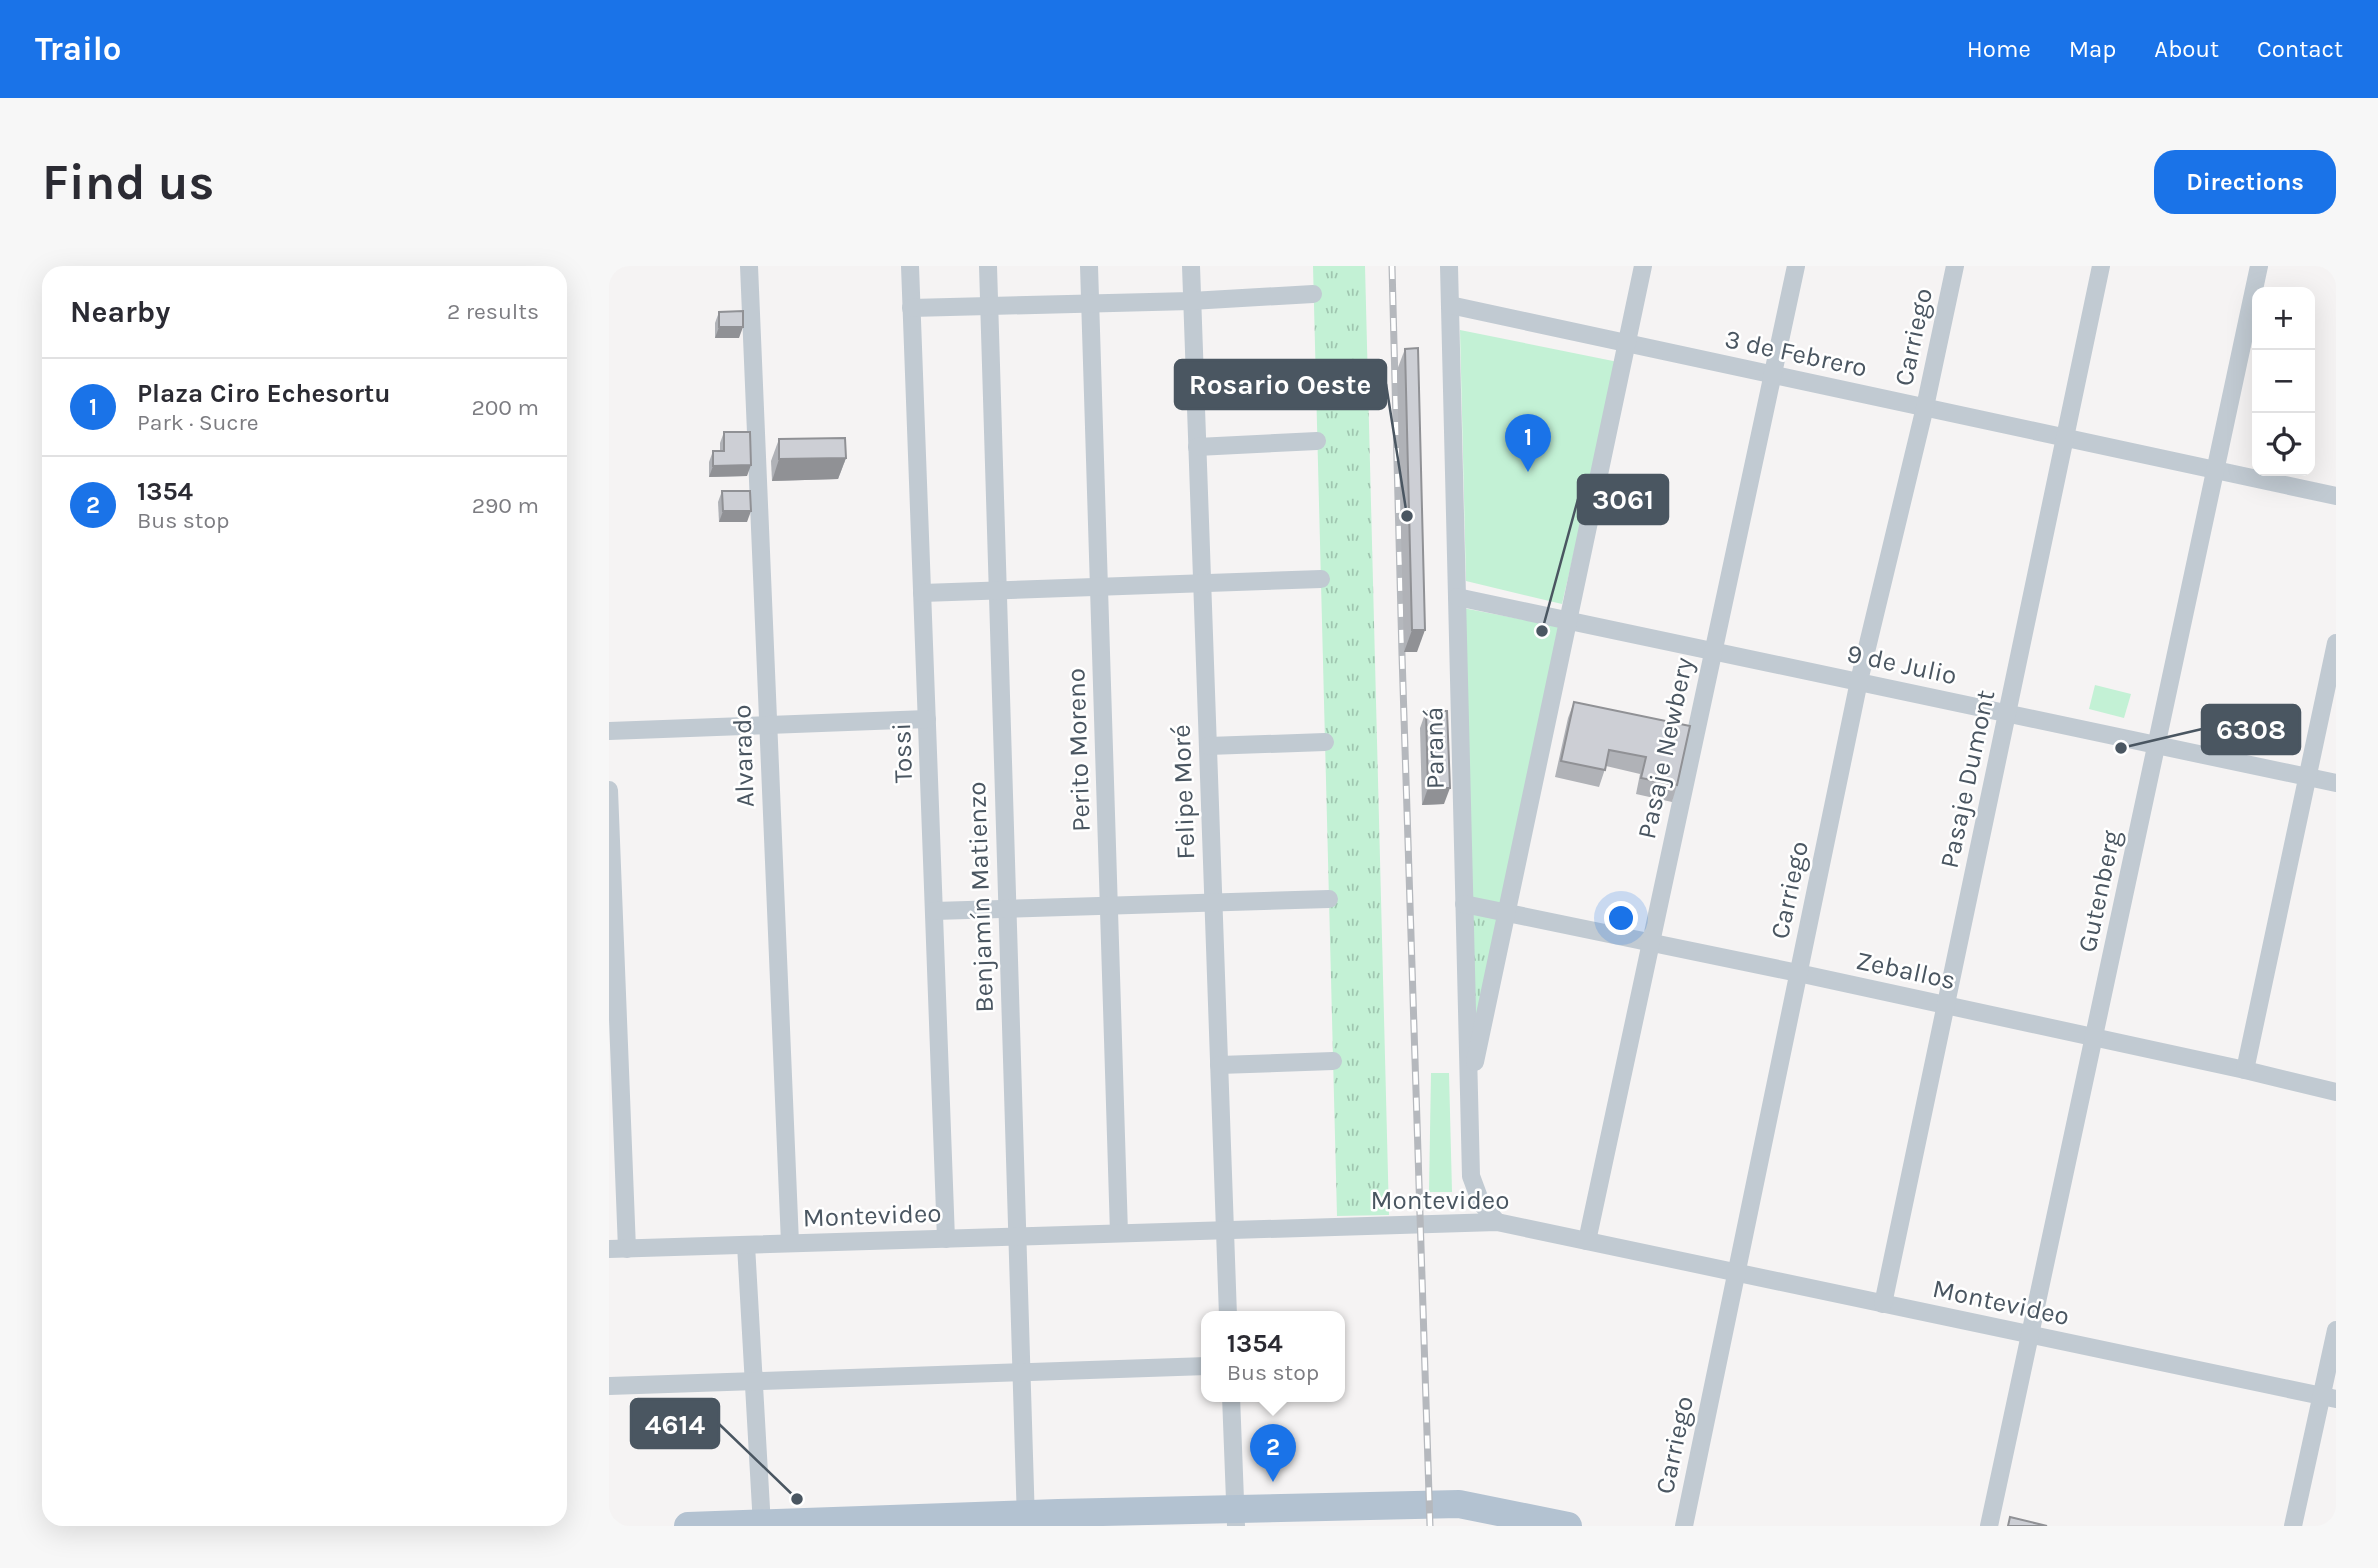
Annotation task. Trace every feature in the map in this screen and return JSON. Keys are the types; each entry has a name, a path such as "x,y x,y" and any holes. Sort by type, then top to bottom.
{"main road":[{"path":"688,1526 1236,1518 1459,1504 1568,1526"}],"street":[{"name":"Alvarado","path":"749,266 790,1243"},
{"name":"Tossi","path":"910,266 946,1239"},
{"name":"Benjamín Matienzo","path":"988,266 1026,1520"},
{"name":"Perito Moreno","path":"1089,266 1119,1233"},
{"name":"Felipe Moré","path":"1191,266 1229,1311"},
{"name":"Paraná","path":"1449,266 1471,1176 1481,1203 1497,1222"},
{"path":"1469,1093 1643,266"},
{"name":"Pasaje Newbery","path":"1587,1241 1795,266"},
{"name":"Carriego","path":"1684,1526 1859,681 1925,408 1955,266"},
{"name":"Pasaje Dumont","path":"1883,1304 2102,266"},
{"name":"Gutenberg","path":"1989,1526 2259,266"},
{"path":"911,308 1191,301 1313,294"},
{"name":"3 de Febrero","path":"1450,305 2336,496"},
{"path":"1197,447 1317,441"},
{"path":"922,593 1321,579"},
{"name":"9 de Julio","path":"1457,597 2336,783"},
{"path":"2245,1070 2336,643"},
{"path":"609,731 927,719"},
{"path":"1208,746 1325,742"},
{"path":"609,790 618,1249"},
{"path":"934,911 1329,899"},
{"name":"Zeballos","path":"1464,904 1798,973 2336,1092"},
{"path":"1219,1065 1333,1061"},
{"name":"Montevideo","path":"618,1249 1497,1222 2328,1398"},
{"path":"746,1245 762,1525"},
{"path":"2293,1526 2328,1398 2336,1330"},
{"path":"609,1386 1201,1366"},
{"path":"1231,1402 1236,1518"}],"green space":[{"path":"1313,266 1365,266 1389,1215 1337,1216"},
{"path":"1460,330 1618,362 1562,604 1466,581"},
{"path":"1463,608 1560,627 1505,906 1468,898"},
{"path":"2095,685 2131,694 2124,718 2089,709"},
{"path":"1469,913 1499,919 1472,1049"},
{"path":"1431,1073 1449,1073 1452,1192 1429,1192"}],"building":[{"path":"743,311 743,327 719,327 719,312"},
{"path":"1418,348 1425,630 1412,630 1405,349"},
{"path":"724,432 750,432 751,465 713,466 713,451 724,451"},
{"path":"845,438 846,458 779,459 779,439"},
{"path":"722,491 750,491 751,511 723,511"},
{"path":"1574,702 1690,726 1677,785 1641,778 1646,757 1609,750 1605,770 1561,761"},
{"path":"1426,711 1447,711 1450,788 1428,788"},
{"path":"2010,1517 2047,1526 2008,1526"}],"railway":[{"path":"1392,266 1430,1526"}],"place":[{"name":"Plaza Ciro Echesortu","path":"1528,472"},
{"name":"Rosario Oeste","path":"1407,516"},
{"name":"3061","path":"1542,631"},
{"name":"6308","path":"2121,748"},
{"name":"1354","path":"1273,1482"},
{"name":"4614","path":"797,1499"}]}
